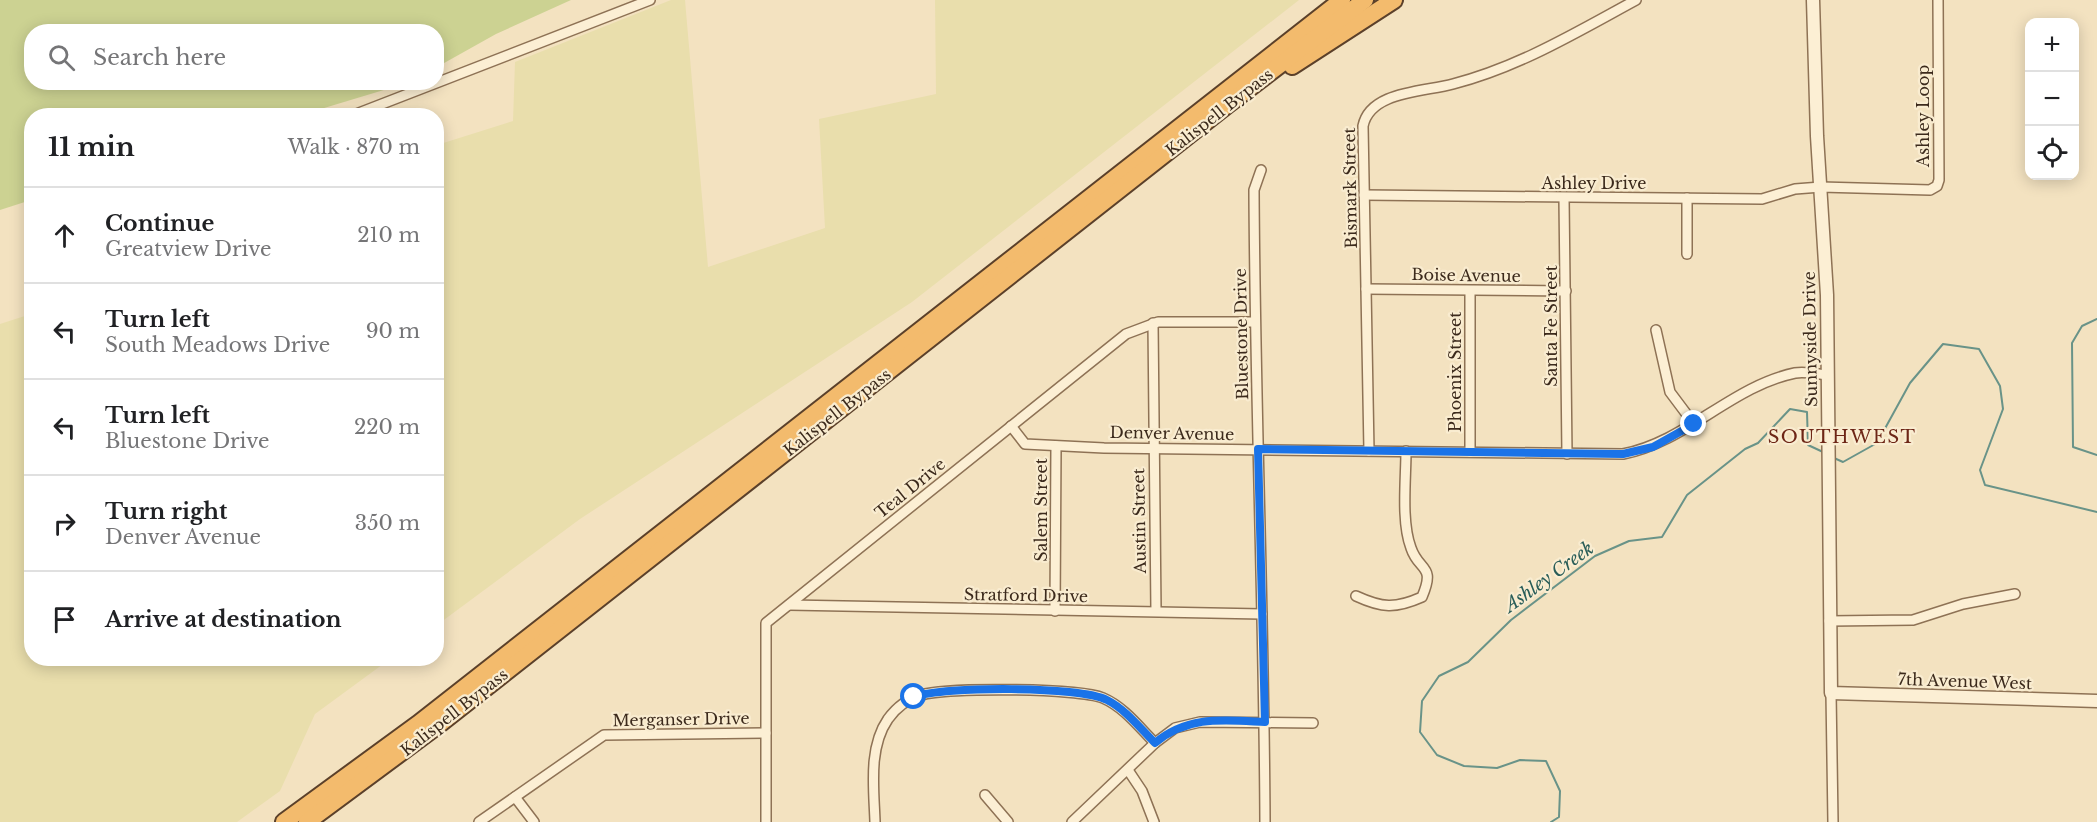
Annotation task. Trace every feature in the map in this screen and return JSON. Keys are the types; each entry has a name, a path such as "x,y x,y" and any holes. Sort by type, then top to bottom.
{"highway":[{"name":"Kalispell Bypass","path":"285,822 418,724 1342,0"},
{"name":"Kalispell Bypass","path":"307,822 442,722 1227,105 1365,0"},
{"path":"1227,105 1284,72 1394,0"}],"street":[{"path":"444,80 650,0"},
{"name":"Bismark Street","path":"1369,451 1363,126 1365,114 1372,106 1392,98 1485,76 1545,49 1636,0"},
{"name":"Sunnyside Drive","path":"1813,0 1816,125 1827,284 1833,822"},
{"name":"Ashley Loop","path":"1821,188 1920,191 1937,186 1938,0"},
{"path":"372,108 418,90"},
{"name":"Bluestone Drive","path":"1261,170 1254,190 1254,322 1263,614 1265,822"},
{"name":"Ashley Drive","path":"1364,195 1762,199 1795,189 1821,188"},
{"name":"Santa Fe Street","path":"1564,198 1567,453"},
{"path":"1687,254 1688,198"},
{"name":"Boise Avenue","path":"1366,289 1566,291"},
{"name":"Phoenix Street","path":"1470,291 1470,452"},
{"name":"Teal Drive","path":"766,822 766,623 1115,341 1153,323 1254,322"},
{"name":"Austin Street","path":"1153,323 1156,611"},
{"path":"1656,330 1670,392 1694,424"},
{"name":"Denver Avenue","path":"1011,426 1025,444 1056,446 1623,454 1643,450 1694,424 1766,382 1797,373 1827,375"},
{"name":"Salem Street","path":"1055,611 1056,446"},
{"path":"1356,596 1379,606 1407,604 1422,597 1428,582 1425,567 1411,550 1406,451"},
{"path":"1829,621 1913,620 1963,603 2015,594"},
{"name":"Stratford Drive","path":"789,604 1263,614"},
{"path":"875,822 875,755 880,733 899,707 922,694 993,691 1091,694 1115,704 1155,743"},
{"name":"7th Avenue West","path":"1831,693 2097,701"},
{"path":"1072,822 1155,743 1175,728 1188,723 1313,723"},
{"name":"Merganser Drive","path":"479,822 604,735 766,733"},
{"path":"1128,770 1142,791 1154,822"},
{"path":"985,795 1008,822"},
{"path":"515,797 534,822"}],"shaded area":[{"path":"671,0 685,0 708,267 825,228 819,119 936,94 935,0 1299,0 912,302 580,519 444,620 444,143 513,121 515,62"},
{"path":"24,316 24,666 380,666 315,714 280,791 237,822 0,822 0,324"}],"green space":[{"path":"0,0 571,0 496,34 444,63 444,24 24,24 24,90 384,90 324,108 24,108 24,202 0,210"}],"waterway":[{"name":"Ashley Creek","path":"2097,319 2082,326 2072,343 2073,447 2097,455"},
{"name":"Ashley Creek","path":"1834,458 1843,462 1877,443 1910,383 1943,344 1979,349 2000,386 2003,409 1980,470 1985,485 2097,512"},
{"name":"Ashley Creek","path":"1551,822 1559,817 1560,791 1546,761 1520,760 1497,768 1464,766 1437,755 1420,732 1422,701 1439,676 1468,662 1511,620 1595,556 1629,541 1662,537 1687,495 1745,449 1758,443 1790,409 1807,412 1808,445 1823,452"}],"district":[{"name":"SOUTHWEST","path":"1842,437"}],"route":[{"path":"914,697 931,692 949,691 1091,694 1115,704 1155,743 1169,731 1188,723 1265,722 1258,449 1623,454 1653,447 1694,424"}]}
